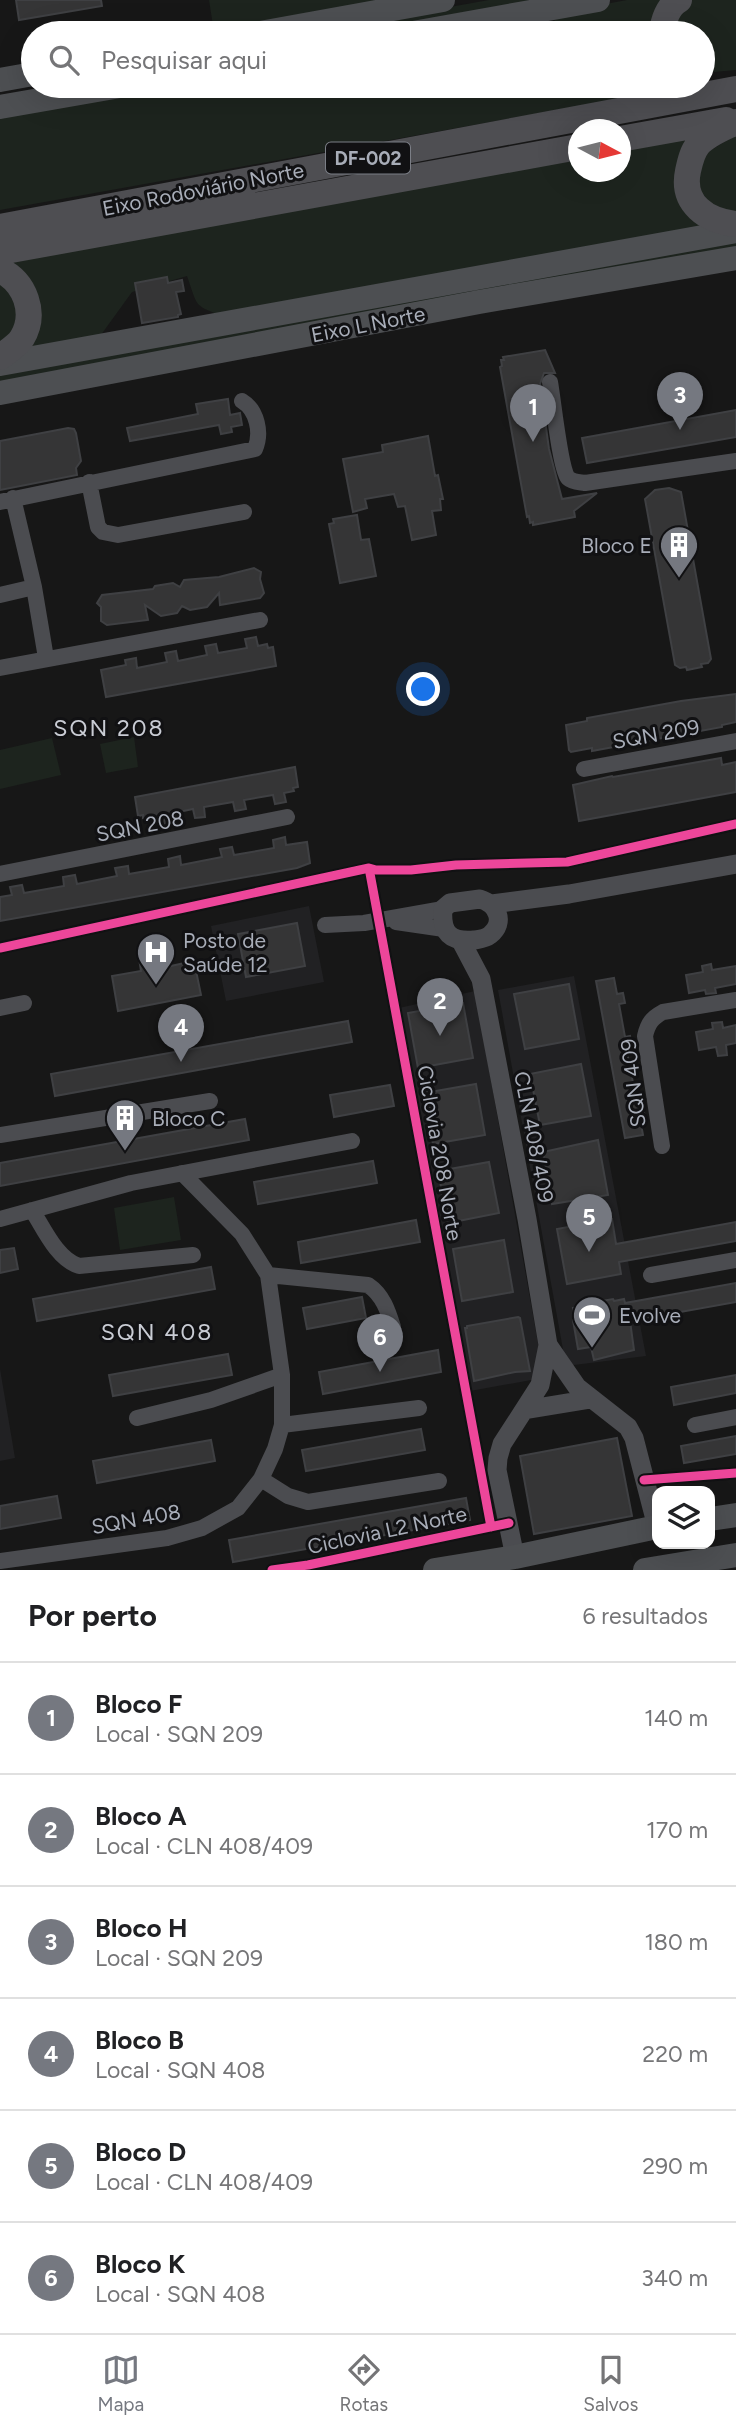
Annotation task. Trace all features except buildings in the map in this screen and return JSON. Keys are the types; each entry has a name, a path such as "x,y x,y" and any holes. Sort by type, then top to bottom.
{"highway":[{"path":"665,21 672,4 678,0"},
{"path":"715,83 736,87"},
{"name":"Eixo Rodoviário Norte","path":"715,91 736,87"},
{"name":"Eixo Rodoviário Norte","path":"0,228 679,98"},
{"path":"631,137 736,120"},
{"path":"736,120 698,145 687,176 688,190 696,209 706,217 736,224"},
{"name":"Eixo Rodoviário Norte","path":"0,252 568,149"},
{"path":"0,270 18,283 28,303 29,312 22,337 0,357"}],"main road":[{"path":"327,21 443,0"},
{"path":"480,21 598,0"},
{"path":"0,80 21,76"},
{"path":"0,107 51,98"},
{"name":"Eixo L Norte","path":"0,364 736,231"},
{"name":"Eixo L Norte","path":"0,393 478,302 736,258"},
{"path":"715,1518 736,1515"},
{"path":"435,1570 515,1557 652,1528"},
{"path":"645,1570 736,1555"}],"street":[{"path":"550,382 563,463 568,478 574,481 584,483 736,461"},
{"path":"46,658 34,587 7,500 256,449 258,443 255,415 249,405 242,401"},
{"path":"89,482 98,527 107,533 118,535 244,513"},
{"path":"0,595 34,587"},
{"path":"0,668 261,620"},
{"name":"SQN 209","path":"584,769 736,741"},
{"name":"SQN 208","path":"0,874 287,817"},
{"path":"495,911 569,894 736,864"},
{"path":"325,925 379,920 443,909 450,903 471,899 480,899 495,911"},
{"path":"443,909 444,929 448,935 461,941 486,937 495,929 495,911"},
{"path":"379,920 444,929"},
{"name":"CLN 408/409","path":"481,979 486,937"},
{"name":"CLN 408/409","path":"461,941 481,979 548,1345"},
{"name":"SQN 409","path":"662,1146 645,1036 648,1024 654,1016 663,1012 736,1000"},
{"path":"0,1008 24,1003"},
{"path":"0,1135 210,1101"},
{"path":"0,1219 80,1196 182,1173 352,1141"},
{"name":"SQN 408","path":"0,1561 167,1538 202,1528 238,1508 261,1479 275,1449 282,1425 282,1375 268,1275 242,1234 182,1173"},
{"path":"32,1210 62,1254 79,1266 193,1255"},
{"path":"651,1275 736,1260"},
{"path":"268,1275 368,1285 377,1292 387,1307 393,1326"},
{"path":"548,1345 565,1373 591,1399 628,1427 634,1438 652,1508"},
{"path":"515,1557 497,1470 498,1458 509,1433 540,1385 548,1345"},
{"path":"137,1418 211,1400 282,1375"},
{"path":"524,1410 591,1399"},
{"path":"282,1425 419,1408"},
{"path":"695,1425 736,1417"},
{"path":"261,1479 288,1496 308,1502 439,1481"}],"shaded area":[{"path":"209,0 398,0 277,21 212,21"},
{"path":"489,0 543,0 427,21 372,21"},
{"path":"627,0 665,0 658,21 554,21 553,14"},
{"path":"688,0 736,0 736,70 715,72 715,21 676,21"},
{"path":"87,98 624,98 0,210 0,114"},
{"path":"700,135 686,153 711,226 227,318 203,308 196,301 187,276 132,292 98,339 16,355 28,340 1,262 568,159 568,182 631,182 631,147"},
{"path":"736,135 736,217 716,212 697,188 701,156"},
{"path":"736,240 736,250 0,383 0,373"},
{"path":"0,277 21,319 0,347"},
{"path":"134,737 138,767 106,773 100,744"},
{"path":"52,738 61,775 0,789 0,750"},
{"path":"309,906 324,982 226,1001 211,926"},
{"path":"574,976 646,1356 566,1366 498,990"},
{"path":"475,991 541,1360 537,1379 470,1391 399,1008"},
{"path":"174,1197 181,1240 120,1250 114,1208"},
{"path":"0,1369 15,1458 0,1461"}],"cycle path":[{"path":"369,868 411,870 456,865 567,862 736,824"},
{"name":"Ciclovia 208 Norte","path":"0,948 369,868 491,1527"},
{"path":"644,1480 736,1473"},
{"name":"Ciclovia L2 Norte","path":"272,1570 509,1523"}],"place":[{"name":"Bloco H","path":"680,430"},
{"name":"Bloco F","path":"533,442"},
{"name":"Bloco E","path":"679,579"},
{"name":"Posto de Saúde 12","path":"156,986"},
{"name":"Bloco A","path":"440,1036"},
{"name":"Bloco B","path":"181,1062"},
{"name":"Bloco C","path":"125,1152"},
{"name":"Bloco D","path":"589,1252"},
{"name":"Evolve","path":"592,1349"},
{"name":"Bloco K","path":"380,1372"}],"district":[{"name":"SQN 208","path":"109,728"},
{"name":"SQN 408","path":"157,1332"}]}
